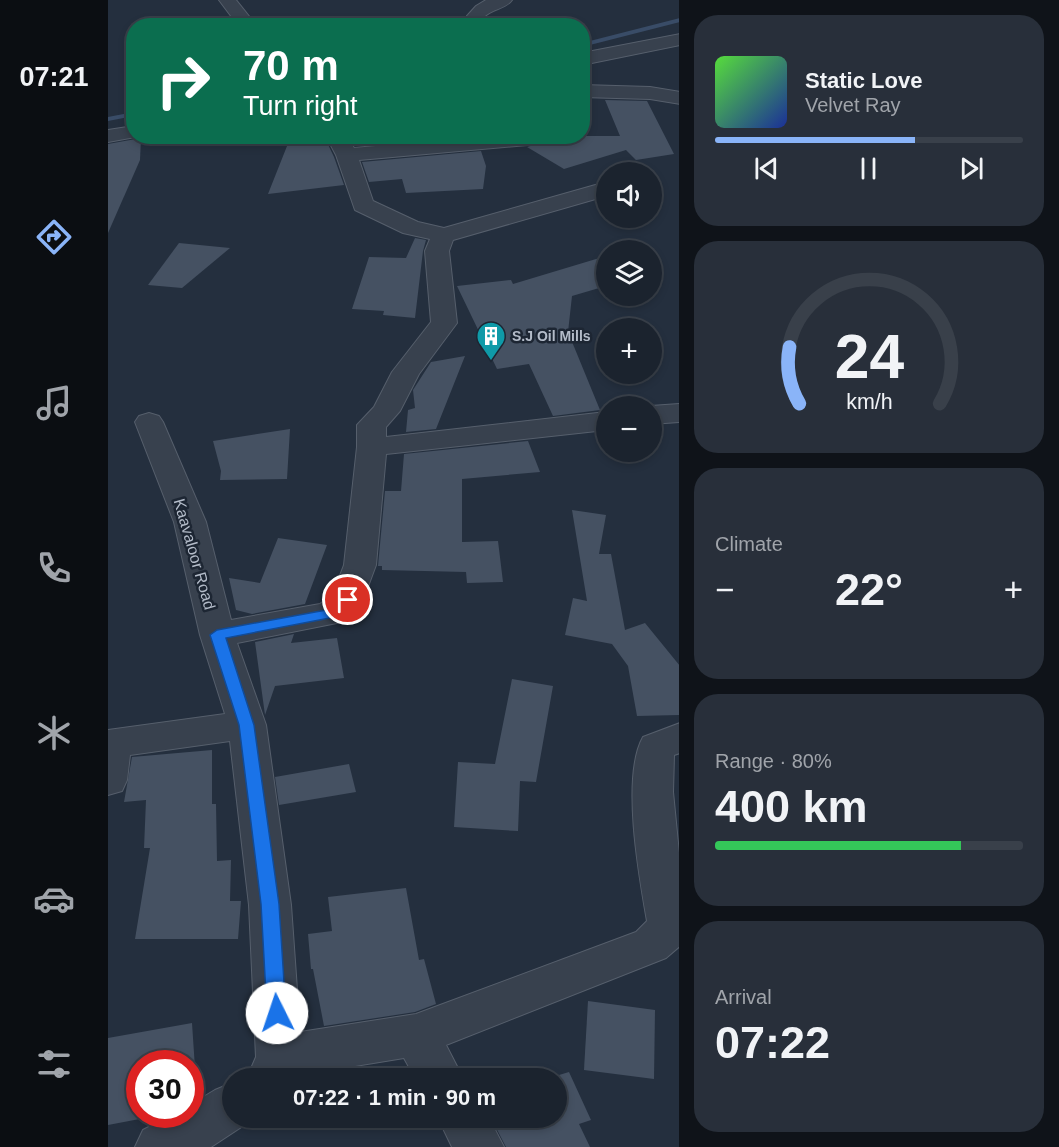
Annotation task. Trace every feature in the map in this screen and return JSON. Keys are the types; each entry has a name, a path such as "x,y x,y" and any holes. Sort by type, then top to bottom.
{"street":[{"path":"227,0 241,18"},
{"path":"478,18 478,13 486,6 504,0"},
{"path":"590,57 679,39"},
{"path":"590,64 614,92"},
{"path":"590,91 650,93 679,98"},
{"path":"108,136 126,133"},
{"path":"394,144 341,146 363,205 411,228 445,236 596,192"},
{"path":"217,635 330,614 348,600 360,565 372,447 371,426 386,411 406,372 444,323 437,251 438,244 445,236"},
{"path":"662,414 679,413"},
{"name":"Kaavaloor Road","path":"149,422 190,522 217,635 247,725 270,904 275,1068"},
{"path":"372,447 596,422"},
{"path":"110,756 247,725"},
{"path":"275,1068 416,1035 651,945 670,927 669,878 652,778 656,747 679,737"},
{"path":"416,1035 434,1068"},
{"path":"160,1147 222,1112"},
{"path":"468,1128 479,1147"}],"building":[{"path":"605,100 647,101 674,154 636,160 626,150 564,169 527,147 537,144 590,144 590,136 620,136"},
{"path":"126,141 126,144 141,144 140,160 108,233 108,144"},
{"path":"288,144 328,144 344,185 268,194"},
{"path":"481,151 486,166 483,189 406,193 402,179 369,182 362,162"},
{"path":"415,238 426,240 415,318 383,315 384,311 352,309 369,257 406,258"},
{"path":"179,243 230,248 182,288 148,285"},
{"path":"596,259 596,289 572,296 568,332 596,400 596,411 553,416 529,364 497,369 457,286 511,280 513,284"},
{"path":"465,356 436,429 406,432 408,410 415,408 413,390 431,362"},
{"path":"290,429 287,479 220,480 221,471 213,441"},
{"path":"528,441 540,472 462,479 462,542 498,541 503,582 467,583 466,572 382,570 382,566 378,566 385,491 401,491 404,454"},
{"path":"572,510 606,515 599,554 611,554 625,630 645,623 679,665 679,715 637,716 628,666 612,644 565,635 573,598 587,601"},
{"path":"278,538 327,545 305,604 252,614 236,610 229,578 260,583"},
{"path":"294,634 291,643 337,638 344,678 275,686 265,715 255,642"},
{"path":"512,679 553,686 536,782 520,781 518,831 454,827 458,762 495,764"},
{"path":"212,750 212,804 216,804 217,861 231,860 230,901 241,901 238,939 135,939 150,848 144,848 146,800 124,802 132,757"},
{"path":"349,764 356,792 279,805 275,777"},
{"path":"406,888 419,960 424,959 436,1004 415,1012 324,1026 313,969 311,969 308,934 332,931 328,897"},
{"path":"588,1001 655,1010 654,1079 584,1070"},
{"path":"192,1023 194,1050 126,1050 126,1122 108,1125 108,1038"},
{"path":"569,1072 591,1120 579,1124 590,1147 506,1147 496,1128 567,1128 567,1073"}],"waterway":[{"path":"590,43 679,20"},
{"path":"108,119 126,116"}],"place":[{"name":"S.J Oil Mills","path":"491,362"}],"route":[{"path":"277,1013 270,904 247,725 217,635 330,614 348,600"}]}
